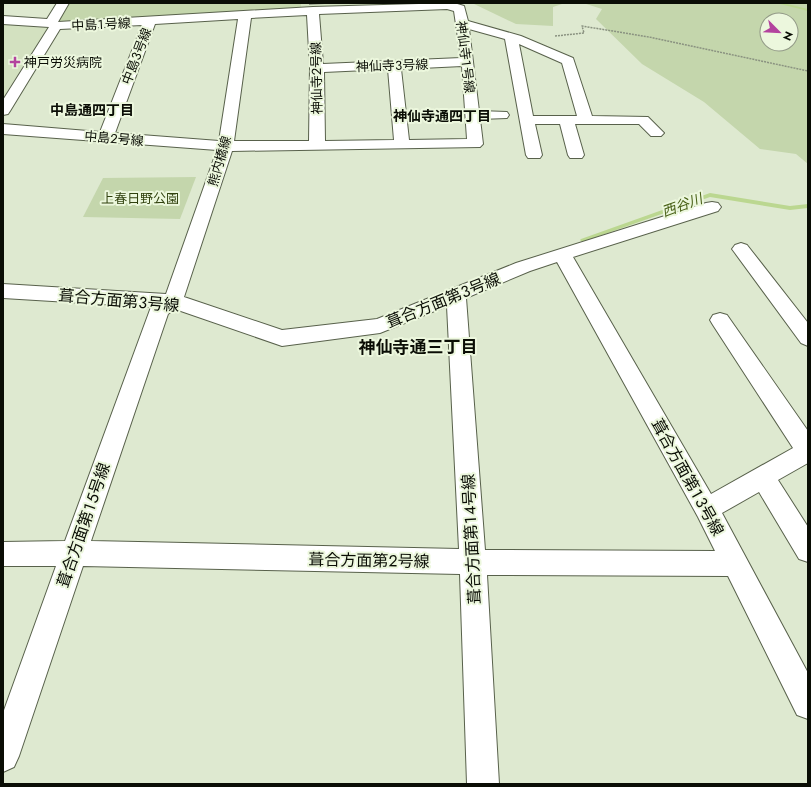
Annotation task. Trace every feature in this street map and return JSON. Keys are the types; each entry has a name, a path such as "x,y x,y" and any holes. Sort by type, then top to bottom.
{"street":[{"path":"3,20 53,25 63,3"},
{"name":"神仙寺１号線","path":"226,146 317,146 402,143 475,144 468,62 460,9 448,5 314,11 245,16"},
{"name":"神仙寺２号線","path":"314,11 317,68 317,146"},
{"name":"中島１号線","path":"3,111 53,25 245,16"},
{"name":"熊内橋線","path":"173,301 226,146 245,16"},
{"name":"中島３号線","path":"106,137 150,21"},
{"path":"463,24 482,28 555,54 568,61 586,120"},
{"path":"510,38 534,155"},
{"name":"神仙寺３号線","path":"317,68 468,62"},
{"path":"394,65 402,143"},
{"path":"472,115 502,115"},
{"path":"527,120 643,120 656,133"},
{"path":"566,120 576,155"},
{"name":"中島２号線","path":"3,129 226,146"},
{"name":"葺合方面第３号線","path":"3,290 173,301 282,338 380,326 523,267 712,207"},
{"path":"741,249 808,338"},
{"name":"葺合方面第１３号線","path":"562,254 707,509 808,704"},
{"name":"葺合方面第１４号線","path":"456,295 473,562 483,784"},
{"name":"葺合方面第１５号線","path":"3,756 159,310 173,301"},
{"path":"707,509 808,451 720,320"},
{"path":"763,477 808,550"},
{"name":"葺合方面第２号線","path":"3,554 73,553 473,562 735,564"}],"path":[{"path":"551,36 584,33 582,26 649,37 808,70"}],"shaded area":[{"path":"301,3 433,3 301,9"},
{"name":"神戸労災病院","path":"3,23 49,26 3,98"}],"green space":[{"path":"68,3 301,3 301,9 54,22 66,10"},
{"path":"472,3 565,3 553,7 553,26 516,24"},
{"path":"583,3 808,3 808,164 796,154 760,149 704,102 642,64 596,19 602,9"},
{"name":"上春日野公園","path":"196,177 180,219 83,217 103,178"}],"waterway":[{"path":"778,3 808,10"},
{"name":"西谷川","path":"583,240 710,195 790,208 808,206"}],"place":[{"name":"神戸労災病院","path":"15,62"}],"district":[{"name":"中島通四丁目","path":"92,110"},
{"name":"神仙寺通四丁目","path":"442,116"},
{"name":"神仙寺通三丁目","path":"418,347"}]}
